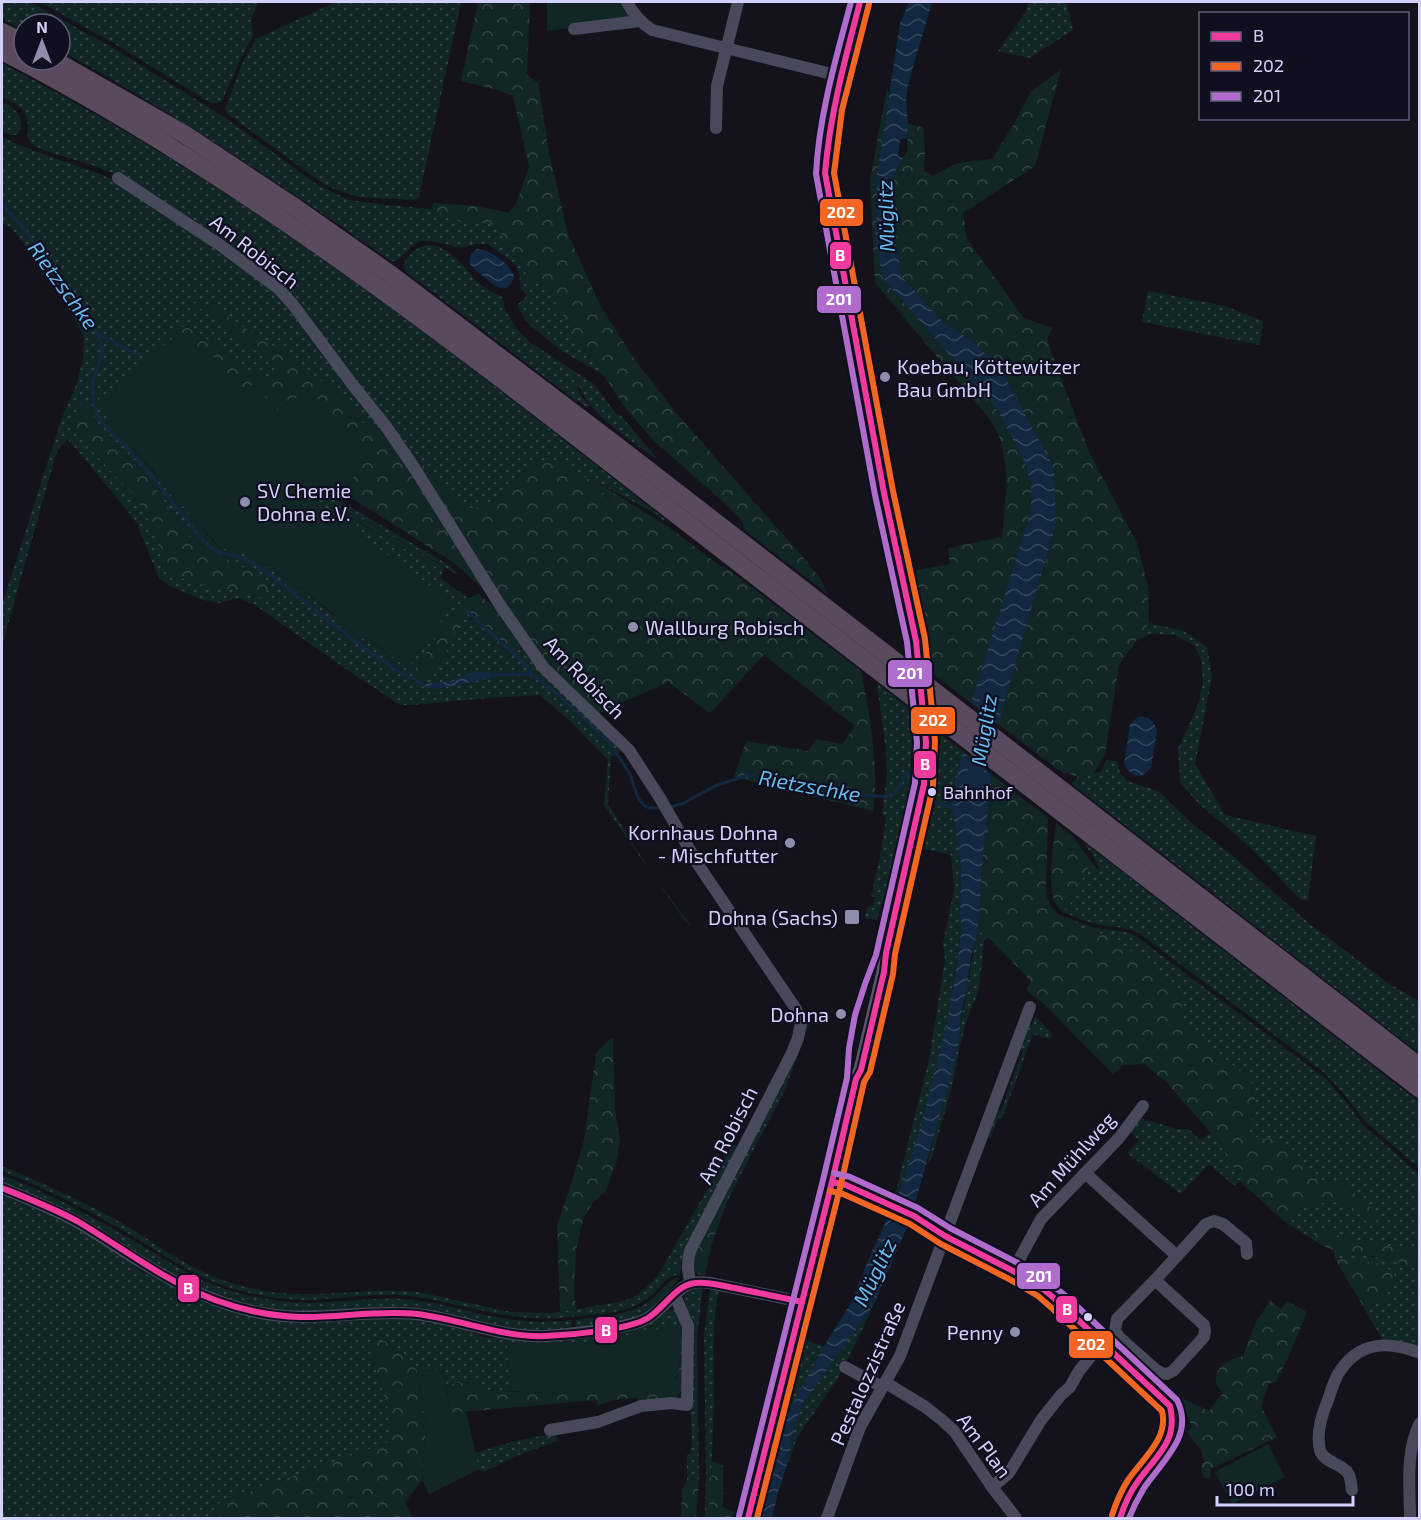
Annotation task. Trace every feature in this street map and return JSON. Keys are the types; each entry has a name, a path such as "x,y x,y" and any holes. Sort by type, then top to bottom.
{"highway":[{"path":"2,51 116,114 175,150 378,286 501,378 1419,1089"},
{"path":"72,70 184,134 390,274 1063,790 1419,1067"}],"main road":[{"path":"748,1518 856,1079 861,1070 924,784 926,742 916,641 884,493 825,173 829,125 860,2"}],"street":[{"path":"627,2 640,21 652,30 840,76"},
{"path":"716,128 717,86 738,2"},
{"path":"574,29 640,21"},
{"name":"Am Robisch","path":"117,178 229,251 279,289 294,306 403,452 500,605 543,667 629,750 699,866 796,1009 801,1023 792,1053 690,1251 687,1274 691,1283"},
{"name":"Pestalozzistraße","path":"827,1518 860,1427 900,1356 1030,1007"},
{"name":"Am Mühlweg","path":"1013,1271 1041,1219 1119,1138 1143,1106"},
{"path":"1085,1173 1177,1256"},
{"path":"832,1182 846,1185 891,1204 1043,1289 1170,1406 1174,1419 1172,1433 1135,1484 1120,1518"},
{"path":"2,1188 76,1221 188,1288 227,1305 269,1315 403,1313 430,1316 504,1333 541,1336 585,1332 639,1322 655,1314 691,1283 710,1283 802,1302"},
{"path":"1155,1280 1204,1325 1205,1331 1204,1337 1173,1371 1167,1374 1155,1369 1120,1338 1115,1331 1117,1319 1206,1224 1214,1221 1223,1224 1246,1243 1247,1254"},
{"path":"550,1430 598,1422 641,1406 672,1403 687,1405 688,1326 675,1296"},
{"path":"992,1487 1009,1473 1041,1420 1070,1387 1079,1371 1102,1342"},
{"path":"1352,1490 1350,1474 1343,1467 1322,1455 1319,1445 1319,1430 1325,1407 1337,1376 1358,1352 1371,1346 1391,1346 1419,1353"},
{"name":"Am Plan","path":"845,1367 924,1406 942,1420 954,1431 1016,1518"},
{"path":"1410,1518 1410,1462 1415,1432 1419,1424"}],"green space":[{"path":"2,2 30,2 48,12 12,12 12,24 2,19"},
{"path":"40,2 259,2 251,18 253,35 222,101 217,103 211,103 72,20 72,12 58,12"},
{"path":"336,2 461,2 419,197 414,200 359,197 334,189 318,180 228,114 225,109 242,64 256,39"},
{"path":"478,2 530,2 527,75 538,83 549,153 568,234 601,307 635,360 679,416 808,563 828,594 744,530 743,522 730,508 653,440 626,409 604,376 597,371 601,368 577,340 543,280 530,282 521,263 508,249 500,231 490,223 463,223 431,209 433,203 477,206 508,213 516,204 529,167 513,96 461,81"},
{"path":"547,2 620,2 631,20 547,31"},
{"path":"1028,2 1066,2 1073,30 1030,58 998,51 1026,12"},
{"path":"72,25 224,117 316,184 349,200 431,209 463,223 490,223 500,231 508,249 521,263 530,282 543,279 577,340 601,368 597,371 563,352 526,321 517,305 527,296 521,289 515,264 488,244 460,248 433,241 422,241 415,243 397,261 391,261 228,151 72,57"},
{"path":"2,63 12,69 12,72 18,72 150,146 235,200 299,242 423,332 665,519 663,520 599,483 616,494 611,501 595,483 535,461 490,503 472,509 457,503 440,487 408,446 405,447 295,301 119,176 31,143 28,137 26,115 16,104 2,97"},
{"path":"1061,70 1035,166 963,213 967,239 1024,318 1052,328 1047,338 1052,354 1089,452 1137,543 1148,586 1149,623 1119,665 1105,754 1094,773 1074,776 1066,772 1064,774 998,724 1056,524 1016,399 999,366 971,340 943,322 902,277 895,239 893,176 907,151 908,124 923,127 924,171 933,176 957,163 992,159 1031,91"},
{"path":"887,88 889,95 877,174 883,279 997,409 1024,461 1031,482 1031,511 971,703 926,668 905,572 950,564 948,548 1002,537 1006,469 1000,438 988,417 875,283 870,180"},
{"path":"2,102 15,111 21,120 17,135 10,135 2,131"},
{"path":"2,137 117,181 276,291 383,427 363,423 328,386 308,370 200,300 194,304 221,321 229,334 271,360 275,380 267,379 242,367 214,342 187,326 177,328 174,337 112,428 118,431 219,548 238,550 271,568 337,617 336,619 408,668 453,603 353,530 358,522 443,571 440,578 468,598 455,610 414,670 441,665 453,633 466,618 512,657 523,646 624,749 611,757 608,804 651,873 604,805 608,760 570,721 540,695 400,705 255,605 239,598 220,603 203,600 170,586 159,578 135,520 68,439 57,451 2,645 2,605 61,420 77,383 83,358 84,336 62,297 39,264 16,233 2,222","holes":["83,404 110,438 149,478 188,536 271,584 262,597 193,583 161,555 155,531 133,494 70,428"]},
{"path":"427,245 449,253 480,284 502,297 505,310 516,328 531,343 594,384 616,414 619,414 656,457 602,418 579,386 577,386 579,393 589,406 588,408 405,271 404,264 408,257"},
{"path":"1148,291 1225,306 1263,321 1260,345 1142,322"},
{"path":"200,300 308,370 328,386 363,423 383,427 482,584 481,587 456,564 344,493 355,474 277,410 254,385 241,388 213,357 174,337 177,328 186,326 205,339 214,342 242,367 267,379 275,379 271,360 229,334 221,321 194,304"},
{"name":"SV Chemie Dohna e.V.","path":"174,337 193,344 213,357 241,388 254,385 277,410 309,390 349,430 360,456 355,474 339,500 309,479 300,487 320,510 352,514 445,568 443,571 359,522 353,530 454,603 408,668 336,619 337,616 271,568 238,550 220,548 181,504 179,505 156,477 157,475 118,431 112,428 98,400"},
{"path":"83,403 110,438 149,478 188,536 271,584 262,598 250,593 193,583 167,568 155,531 133,494 70,428 78,406"},
{"path":"408,446 440,487 457,503 472,509 490,503 535,461 559,461 595,483 610,501 616,494 671,529 722,567 724,566 861,671 873,748 875,783 873,811 734,777 746,741 808,751 816,739 842,744 855,726 764,655 710,713 668,682 597,714 546,664 504,603 405,447"},
{"path":"309,479 325,492 447,564 458,575 352,514 320,510 300,487"},
{"path":"478,593 498,611 523,646 512,657 466,618 453,634 441,665 431,676 423,677 414,670 455,610 468,598"},
{"path":"1149,623 1184,631 1207,647 1212,676 1195,764 1225,815 1316,836 1308,900 1301,900 1247,844 1199,804 1180,782 1178,749 1198,705 1203,682 1202,661 1195,646 1175,635 1150,634 1137,640"},
{"path":"877,683 917,715 915,775 909,814 895,873 885,894 877,920 865,918 868,906 872,907 875,897 871,896 886,817 882,814 887,775 886,751"},
{"path":"938,732 963,752 952,807 961,866 960,916 962,926 947,1023 921,1125 899,1193 895,1195 929,1060 945,959 943,944 954,889 951,855 920,848 927,835 934,806 938,777"},
{"path":"1106,760 1117,761 1120,773 1127,781 1158,791 1194,825 1310,924 1388,983 1419,1001 1419,1053 1072,784 1079,775 1101,772"},
{"path":"992,775 1048,818 1046,884 1047,897 1052,908 1082,929 1114,937 1170,983 1181,996 1183,1022 1251,1081 1255,1100 1252,1118 1243,1135 1284,1141 1319,1179 1344,1185 1362,1199 1373,1210 1377,1221 1366,1221 1351,1206 1335,1202 1306,1207 1288,1223 1284,1221 1245,1186 1222,1147 1166,1082 1144,1064 1123,1065 1113,1074 1044,1004 1026,990 1031,981 988,937 978,931 983,854"},
{"path":"1056,823 1074,838 1091,862 1082,879 1089,886 1080,891 1063,912 1054,901 1051,879"},
{"path":"1085,843 1419,1102 1419,1168 1366,1122 1339,1088 1321,1070 1139,933 1125,928 1091,923 1063,912 1080,891 1089,886 1082,879 1091,862 1096,869 1099,868"},
{"path":"657,881 692,927 685,921"},
{"path":"1059,915 1095,928 1125,932 1137,937 1325,1078 1363,1125 1419,1174 1419,1256 1407,1250 1342,1237 1334,1233 1317,1231 1309,1237 1288,1223 1306,1207 1335,1202 1351,1206 1366,1221 1376,1221 1373,1210 1362,1199 1344,1185 1319,1179 1284,1141 1243,1135 1252,1118 1255,1100 1251,1081 1183,1022 1181,996 1170,983 1114,937 1082,929"},
{"path":"978,931 988,937 984,941 979,990 968,1016 953,1082 932,1158 927,1165 960,1034"},
{"path":"804,1011 812,1017 784,1092 727,1202 721,1199"},
{"path":"1035,1016 1052,1034 1050,1039 1033,1034 1002,1119 998,1118 991,1138 988,1137 986,1132 994,1109 1001,1111 1023,1050 1017,1047 1027,1026 1032,1025"},
{"path":"610,1039 613,1039 615,1111 620,1141 616,1164 605,1192 593,1202 583,1219 576,1250 574,1292 576,1309 560,1311 557,1225 584,1140 596,1053"},
{"path":"1142,1119 1178,1129 1189,1129 1200,1140 1211,1133 1245,1186 1240,1181 1235,1186 1209,1164 1181,1194 1127,1153 1139,1140 1129,1131"},
{"path":"733,1144 738,1147 681,1262 680,1274 674,1275 656,1292 635,1306 601,1314 548,1318 510,1316 403,1295 300,1300 245,1292 197,1274 94,1214 2,1171 2,1166 64,1194 125,1225 199,1270 246,1287 289,1294 418,1292 511,1312 552,1313 619,1302 632,1298 644,1290 659,1274"},
{"path":"2,1175 77,1209 196,1277 246,1295 302,1303 375,1299 414,1300 514,1320 543,1322 572,1320 571,1329 522,1331 431,1312 281,1311 229,1301 189,1284 2,1183"},
{"path":"2,1192 74,1225 146,1274 224,1308 416,1319 466,1329 490,1338 657,1317 673,1310 685,1322 684,1362 680,1362 682,1326 573,1344 507,1345 511,1391 481,1390 473,1382 446,1384 443,1371 417,1371 406,1356 385,1341 376,1371 388,1408 392,1430 387,1443 222,1501 213,1510 220,1518 2,1518"},
{"path":"721,1199 727,1202 711,1246 705,1276 694,1271 692,1258"},
{"path":"1317,1231 1407,1250 1419,1256 1419,1269 1373,1256 1335,1251 1309,1237"},
{"path":"1335,1251 1388,1260 1419,1269 1419,1350 1383,1340 1364,1308 1383,1302 1386,1286 1334,1257"},
{"path":"1334,1257 1382,1264 1393,1272 1397,1281 1386,1286 1383,1302 1364,1308"},
{"path":"675,1278 679,1278 657,1306 638,1318 577,1328 575,1325 576,1320 614,1315 642,1306"},
{"path":"703,1288 697,1335 699,1479 687,1481 687,1456 691,1453 692,1434 683,1301 690,1290"},
{"path":"710,1289 719,1290 714,1330 710,1509 709,1518 705,1518 704,1336"},
{"path":"1270,1301 1281,1309 1287,1301 1307,1312 1288,1358 1275,1383 1269,1383 1261,1406 1277,1437 1211,1469 1210,1478 1203,1478 1201,1467 1204,1461 1201,1450 1187,1432 1192,1427 1186,1412 1181,1413 1176,1402 1182,1398 1209,1411 1223,1393 1216,1382 1220,1367 1243,1356 1256,1322"},
{"path":"873,1306 839,1376 797,1438 786,1468 794,1427 803,1403"},
{"path":"682,1326 680,1359 675,1382 671,1389 655,1392 638,1388 543,1393 511,1391 507,1345 572,1344"},
{"path":"804,1340 824,1346 781,1425 799,1365 798,1359"},
{"path":"369,1341 385,1341 406,1356 417,1371 426,1425 422,1480 405,1502 412,1518 220,1518 213,1510 222,1501 387,1443 392,1430"},
{"path":"680,1362 684,1362 684,1382 676,1398 638,1404 637,1398 619,1399 598,1405 596,1400 451,1413 446,1384 474,1382 481,1390 543,1393 638,1388 655,1392 677,1378"},
{"path":"417,1371 443,1371 451,1413 466,1411 479,1469 429,1494 422,1480 426,1425"},
{"path":"556,1433 557,1441 516,1456 483,1472 479,1469 475,1453 515,1441"},
{"path":"1268,1444 1285,1477 1232,1504 1215,1472"},
{"path":"712,1461 723,1465 723,1507 734,1512 732,1518 709,1518"},
{"path":"699,1479 696,1518 679,1518 682,1490 687,1481"}],"water":[{"path":"909,2 932,2 908,84 907,138 900,140 898,156 903,158 893,176 895,239 902,277 943,322 971,340 999,366 1054,468 1056,524 998,724 971,703 1031,511 1031,482 1024,461 997,409 883,279 876,243 877,174 900,23"},
{"path":"477,249 494,255 505,263 514,277 508,287 496,286 471,266 471,254"},
{"path":"478,672 492,672 494,675 491,678 435,689 423,687 422,684 454,681"},
{"path":"1138,717 1150,720 1157,731 1151,768 1142,776 1131,773 1124,764 1130,724"},
{"path":"963,752 992,775 983,854 978,931 971,957 953,1068 914,1207 895,1198 895,1195 899,1193 921,1125 947,1023 956,969 962,926 960,916 961,866 952,807"},
{"path":"891,1211 910,1220 873,1306 803,1403 794,1427 786,1468 772,1518 759,1518 781,1425 824,1346 851,1303"}],"waterway":[{"name":"Rietzschke","path":"2,204 46,257 98,334 136,354"},
{"path":"98,334 102,354 92,389 99,418 145,468 208,546 217,552 240,557 259,566 356,642 399,672 424,685"},
{"name":"Rietzschke","path":"467,611 525,664 532,674 609,742 630,774 638,798 649,808 660,808"},
{"path":"492,675 532,674"},
{"name":"Müglitz","path":"974,785 989,692"},
{"name":"Rietzschke","path":"670,807 684,803 715,786 748,775 835,793 891,797 907,773 918,785"},
{"name":"Rietzschke","path":"927,794 937,804 955,807"}],"transit line":[{"name":"201","path":"739,1516 847,1078 855,1015 876,955 915,783 917,742 907,642 875,495 816,174 824,108 851,2"},
{"name":"B","path":"748,1518 856,1079 861,1070 924,784 926,742 916,641 884,493 825,173 834,108 860,2"},
{"name":"202","path":"757,1518 841,1184 864,1082 870,1072 933,786 935,741 925,639 893,491 834,173 842,110 869,4"},
{"name":"201","path":"834,1173 850,1177 918,1208 1048,1282 1066,1296 1177,1400 1182,1425 1179,1437 1167,1458 1144,1488 1129,1518"},
{"name":"B","path":"832,1182 846,1185 914,1216 945,1236 1043,1289 1170,1406 1172,1419 1168,1440 1133,1488 1120,1518"},
{"name":"B","path":"2,1188 77,1221 161,1274 196,1292 235,1307 267,1314 299,1317 417,1314 513,1334 546,1336 599,1331 639,1322 654,1314 676,1292 695,1283 715,1284 802,1302"},
{"name":"202","path":"830,1191 843,1194 910,1224 941,1244 1038,1296 1162,1411 1162,1431 1158,1440 1128,1480 1112,1515"}],"place":[{"name":"Koebau, Köttewitzer Bau GmbH","path":"885,377"},
{"name":"SV Chemie Dohna e.V.","path":"245,502"},
{"name":"Wallburg Robisch","path":"633,627"},
{"name":"Bahnhof","path":"932,792"},
{"name":"Kornhaus Dohna - Mischfutter","path":"790,843"},
{"name":"Dohna (Sachs)","path":"852,917"},
{"name":"Dohna","path":"841,1014"},
{"name":"Penny","path":"1015,1332"}]}
